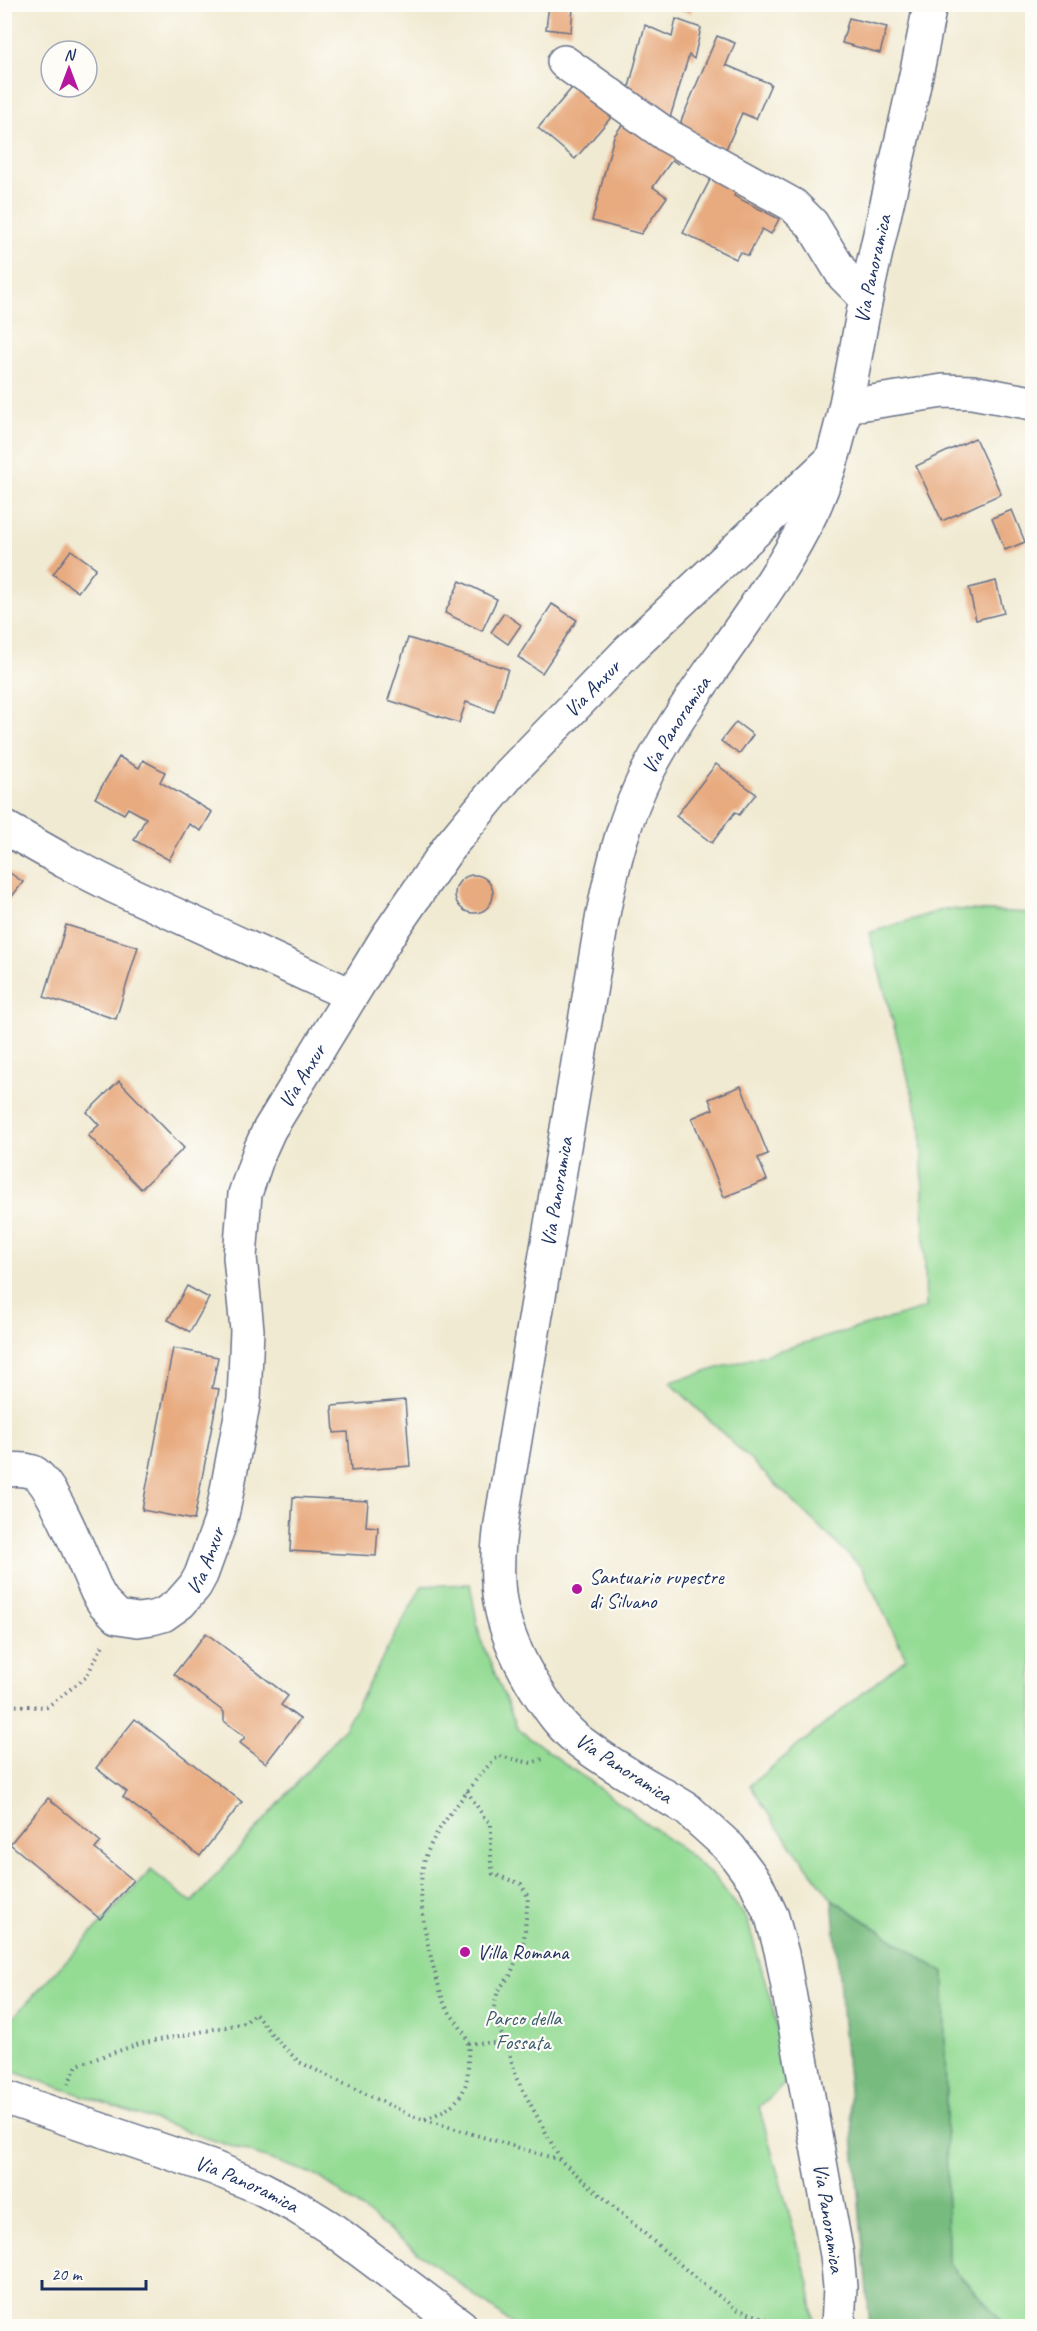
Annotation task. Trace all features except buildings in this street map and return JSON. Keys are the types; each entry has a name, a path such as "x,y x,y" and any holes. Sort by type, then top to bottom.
{"street":[{"name":"Via Panoramica","path":"839,2323 840,2287 837,2255 782,1954 765,1899 730,1848 703,1821 583,1745 558,1720 538,1693 513,1648 500,1609 497,1577 501,1522 603,914 616,852 630,810 648,770 790,552 814,507 833,458 846,406 866,297 930,4"},
{"path":"564,62 668,136 793,205 812,224 843,275 866,297"},
{"path":"846,406 943,391 972,392 1032,403"},
{"name":"Via Anxur","path":"118,1617 138,1620 163,1615 171,1610 195,1586 206,1562 225,1502 245,1389 247,1330 240,1257 245,1194 269,1130 351,995 437,862 510,773 636,643 833,458"},
{"path":"4,827 115,887 351,995"},
{"path":"4,1471 16,1470 33,1473 49,1489 97,1592 103,1602 118,1617"},
{"name":"Via Panoramica","path":"4,2097 214,2168 279,2197 329,2227 461,2326"}],"path":[{"path":"4,1705 47,1707 86,1677 118,1617"},
{"path":"425,2119 443,2111 463,2095 468,2066 468,2043 444,2002 431,1953 422,1900 422,1876 426,1855 467,1791 499,1756"},
{"path":"467,1791 491,1824 490,1862 493,1874 522,1884 528,1897 524,1940 510,1976 498,1990 492,2016 506,2043 517,2079 560,2160 698,2280 736,2309 782,2324 839,2323"},
{"path":"54,2113 77,2065 139,2044 245,2023 255,2013 272,2035 299,2062 412,2116 560,2160"},
{"path":"468,2043 506,2043"}],"green space":[{"path":"945,909 1032,913 1032,2326 1006,2326 948,2262 944,1973 832,1899 775,1824 750,1785 906,1658 862,1568 670,1382 926,1308 921,1126 869,933"},
{"name":"Parco della Fossata","path":"470,1584 480,1638 518,1729 686,1852 717,1880 747,1919 773,2008 788,2081 759,2107 809,2284 815,2326 515,2326 318,2176 5,2069 5,2026 151,1870 192,1903 343,1730 422,1586"},
{"path":"832,1899 944,1973 948,2262 1006,2326 870,2326"}],"place":[{"name":"Santuario rupestre di Silvano","path":"577,1589"},
{"name":"Villa Romana","path":"465,1952"}]}
